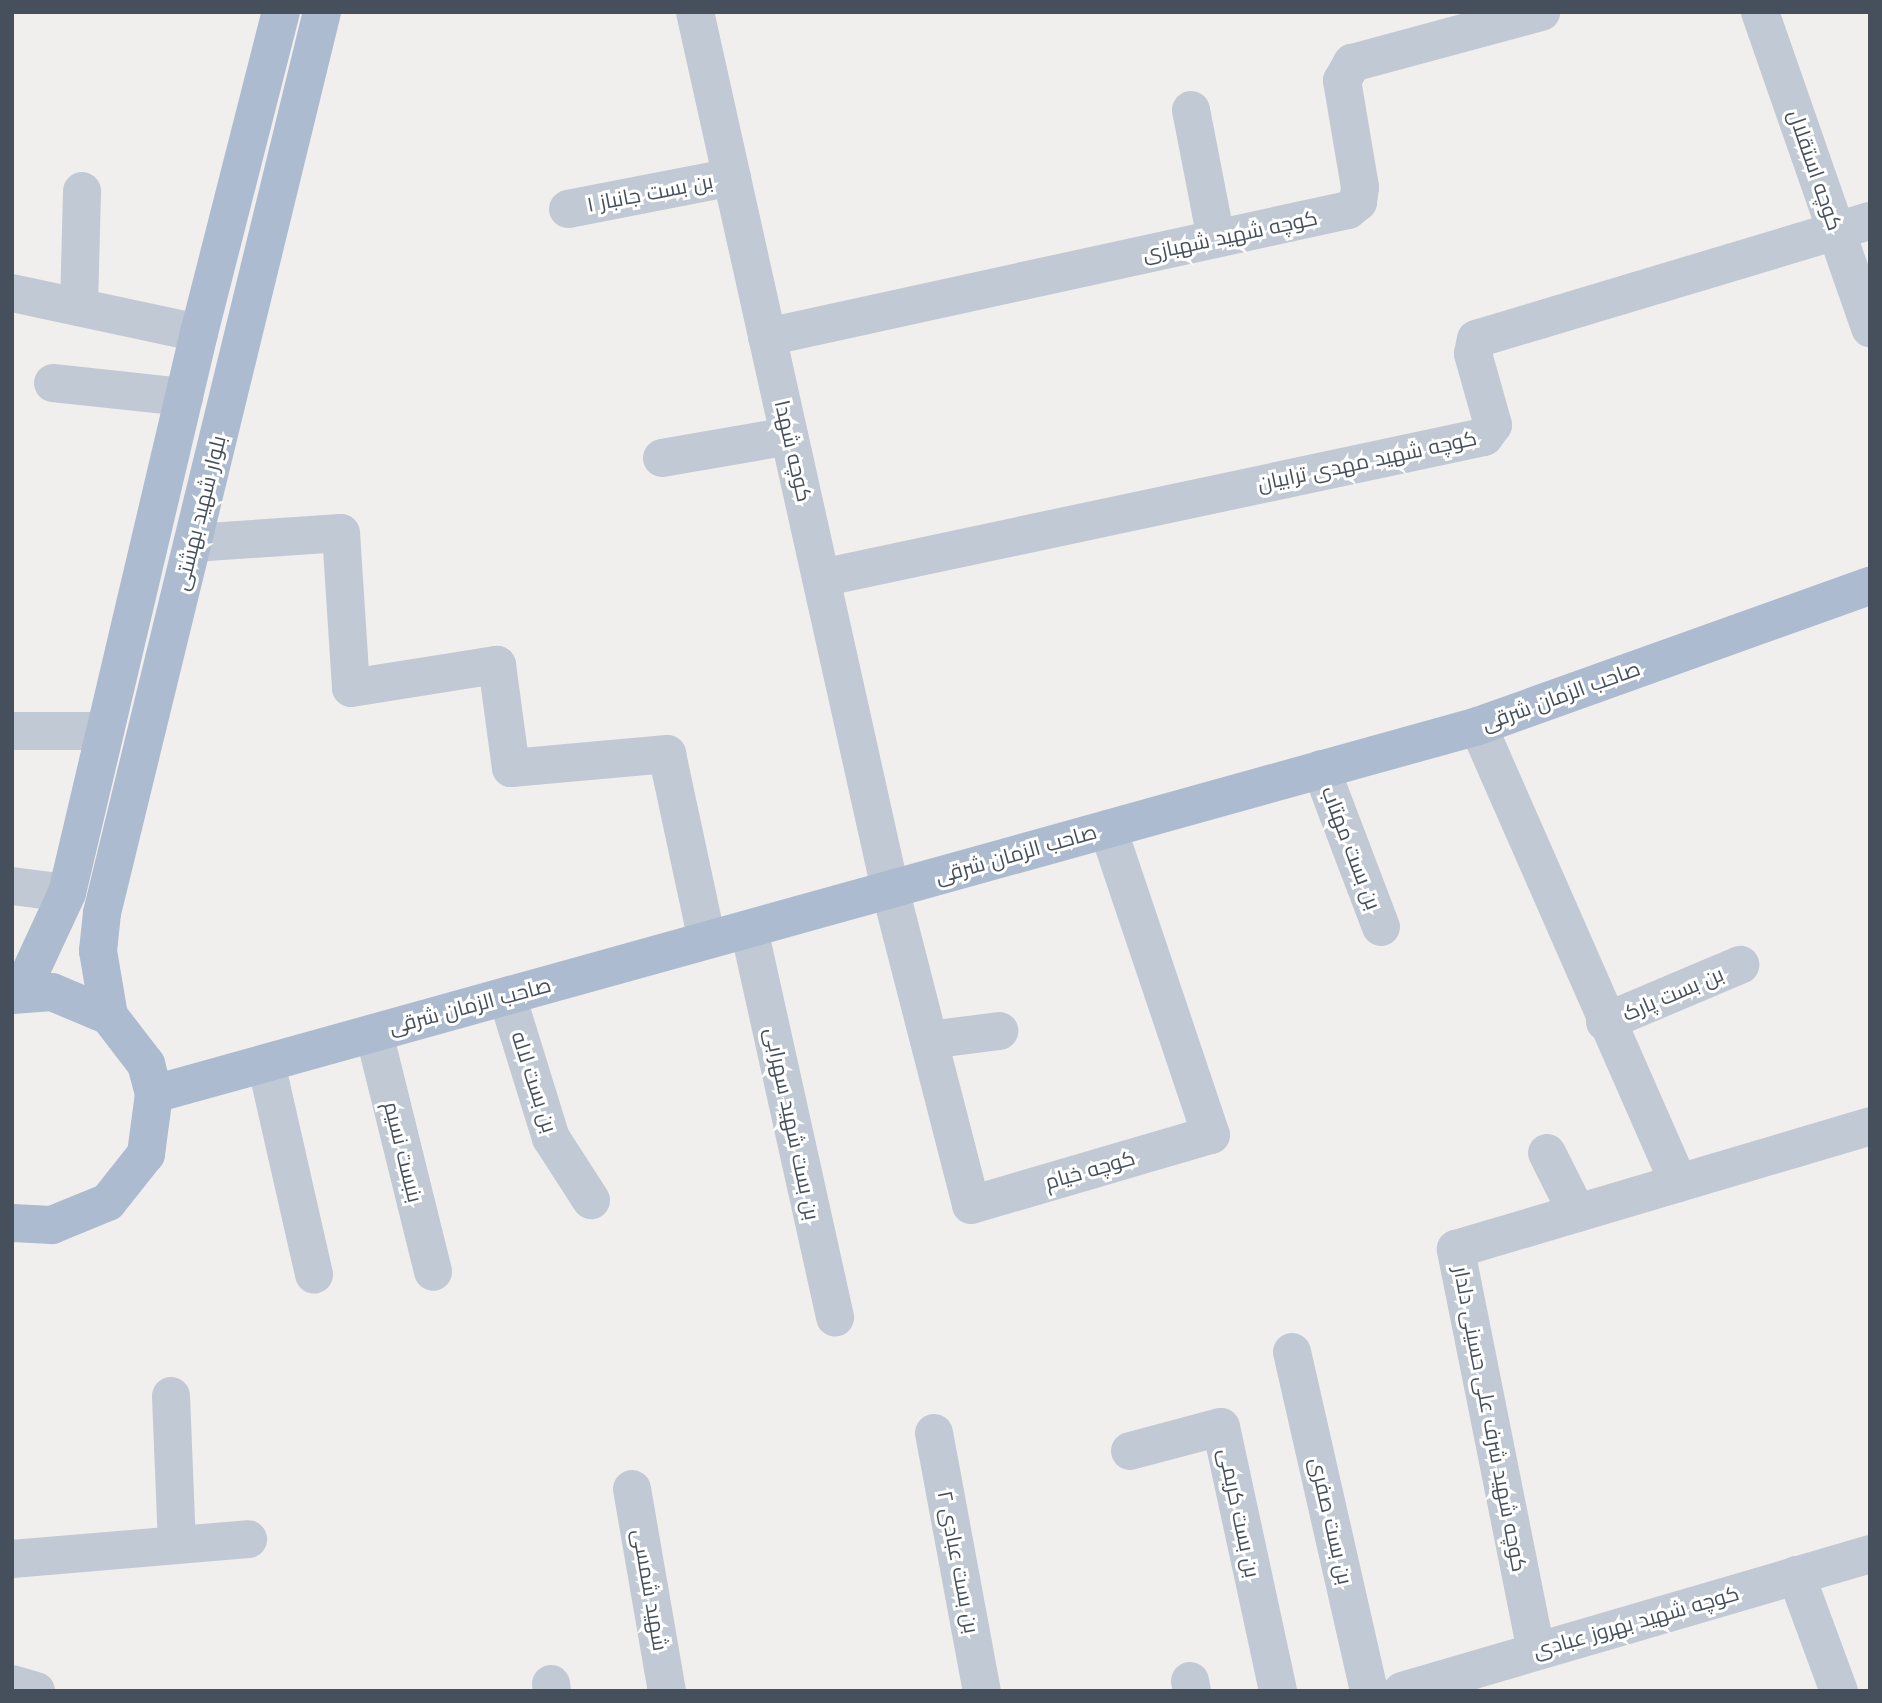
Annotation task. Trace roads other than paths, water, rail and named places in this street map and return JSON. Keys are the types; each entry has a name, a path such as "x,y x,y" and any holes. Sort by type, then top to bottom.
{"main road":[{"name":"بلوار شهید بهشتی","path":"17,994 67,893 199,333 281,12"},
{"name":"بلوار شهید بهشتی","path":"109,1016 98,951 102,913 322,12"},
{"name":"صاحب الزمان شرقی","path":"154,1094 1478,726 1870,586"},
{"path":"15,1233 82,1217 116,1195 146,1154 154,1094 146,1064 109,1016 72,998 17,994"}],"street":[{"name":"کوچه شهدا","path":"695,12 890,890"},
{"name":"کوچه شهید شهبازی","path":"767,337 1348,210 1358,202 1342,81 1352,63 1541,12"},
{"name":"کوچه استقلال","path":"1760,12 1853,226 1870,328"},
{"path":"1191,110 1216,239"},
{"name":"بن بست جانباز ۱","path":"568,209 732,177"},
{"path":"79,307 82,191"},
{"name":"کوچه شهید مهدی ترابیان","path":"821,578 1484,437 1493,425 1473,354 1476,339 1853,226"},
{"path":"12,293 199,333"},
{"path":"53,383 184,397"},
{"path":"662,458 789,436"},
{"path":"193,542 341,533 351,688 497,665 511,768 667,754 707,940"},
{"path":"1478,726 1605,1023 1679,1183"},
{"path":"12,731 105,731"},
{"name":"بن بست مهتاب","path":"1321,769 1381,928"},
{"name":"کوچه خیام","path":"890,890 971,1205 1211,1135 1108,829"},
{"path":"12,886 67,893"},
{"name":"بن بست شهید سهرابی","path":"749,929 835,1318"},
{"name":"بن بست پارک","path":"1605,1023 1740,965"},
{"name":"بن بست لاله","path":"507,996 551,1138 591,1200"},
{"path":"929,1040 999,1031"},
{"name":"بنبست نسیم","path":"374,1033 433,1272"},
{"path":"266,1063 314,1275"},
{"name":"کوچه شهید شرف علی حسینی دلدار","path":"1536,1651 1455,1249 1870,1126"},
{"path":"1546,1153 1577,1213"},
{"name":"بن بست صفری","path":"1292,1352 1369,1691"},
{"path":"171,1396 177,1545"},
{"name":"بن بست کریمی","path":"1130,1451 1221,1427 1278,1691"},
{"name":"بن بست عبادی ۲","path":"934,1433 982,1691"},
{"name":"شهید شمسی","path":"632,1489 667,1691"},
{"path":"12,1559 248,1539"},
{"name":"کوچه شهید بهروز عبادی","path":"1402,1691 1488,1679 1536,1651 1870,1554"},
{"path":"1796,1575 1839,1691"},
{"path":"12,1684 36,1691"}]}
